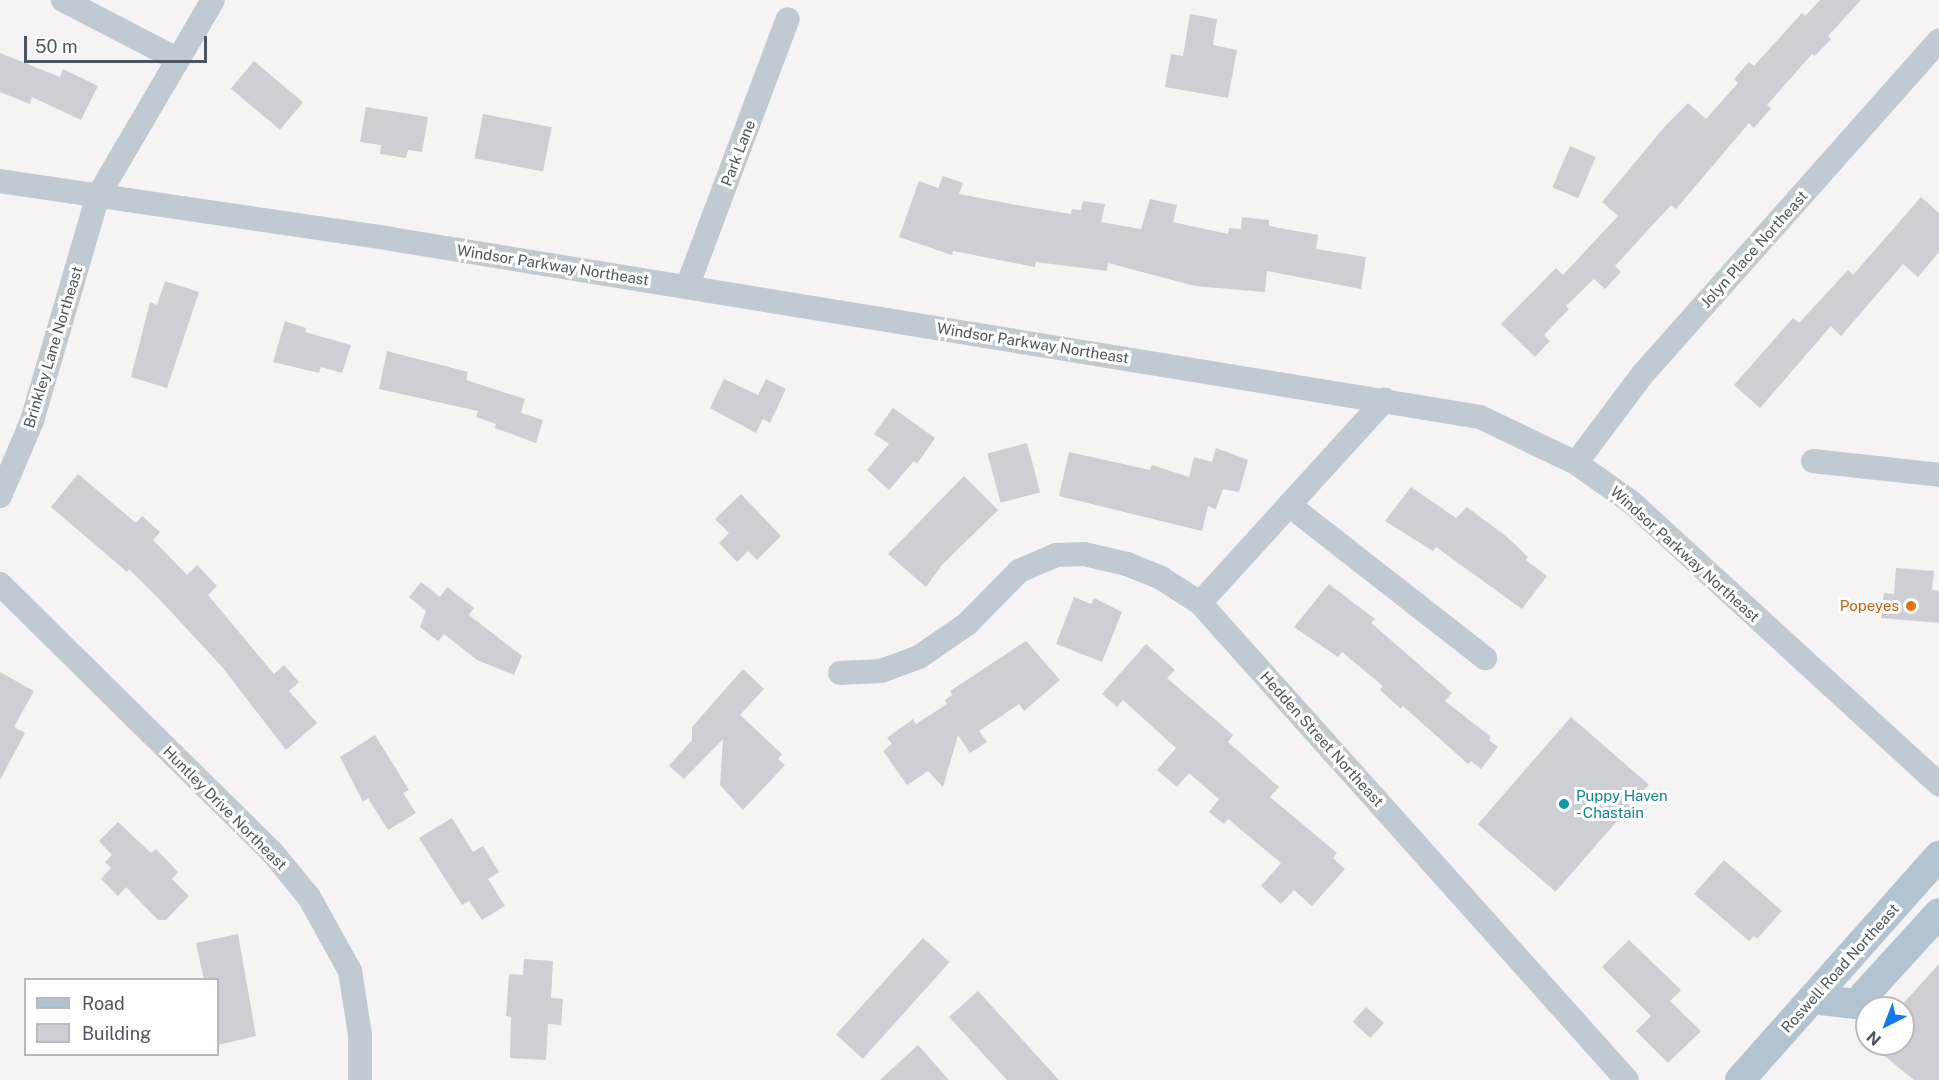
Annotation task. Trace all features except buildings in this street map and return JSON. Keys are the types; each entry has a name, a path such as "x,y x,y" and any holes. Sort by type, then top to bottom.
{"main road":[{"name":"Roswell Road Northeast","path":"1740,1080 1939,856"},
{"path":"1812,999 1856,1004 1939,913"}],"street":[{"path":"63,0 177,59"},
{"name":"Brinkley Lane Northeast","path":"0,496 32,421 98,196 213,0"},
{"name":"Park Lane","path":"687,287 788,20"},
{"name":"Jolyn Place Northeast","path":"1576,463 1642,375 1939,41"},
{"name":"Windsor Parkway Northeast","path":"0,182 687,287 1480,417 1576,463 1631,502 1939,784"},
{"path":"1200,603 1385,400"},
{"path":"1813,461 1939,475"},
{"path":"1289,506 1485,658"},
{"name":"Hedden Street Northeast","path":"840,674 881,671 919,657 967,624 1019,571 1056,555 1084,554 1127,564 1161,578 1200,603 1627,1080"},
{"name":"Huntley Drive Northeast","path":"0,584 272,852 309,897 350,971 360,1035 360,1080"}],"place":[{"name":"Popeyes","path":"1911,606"},
{"name":"Puppy Haven - Chastain","path":"1564,804"}]}
